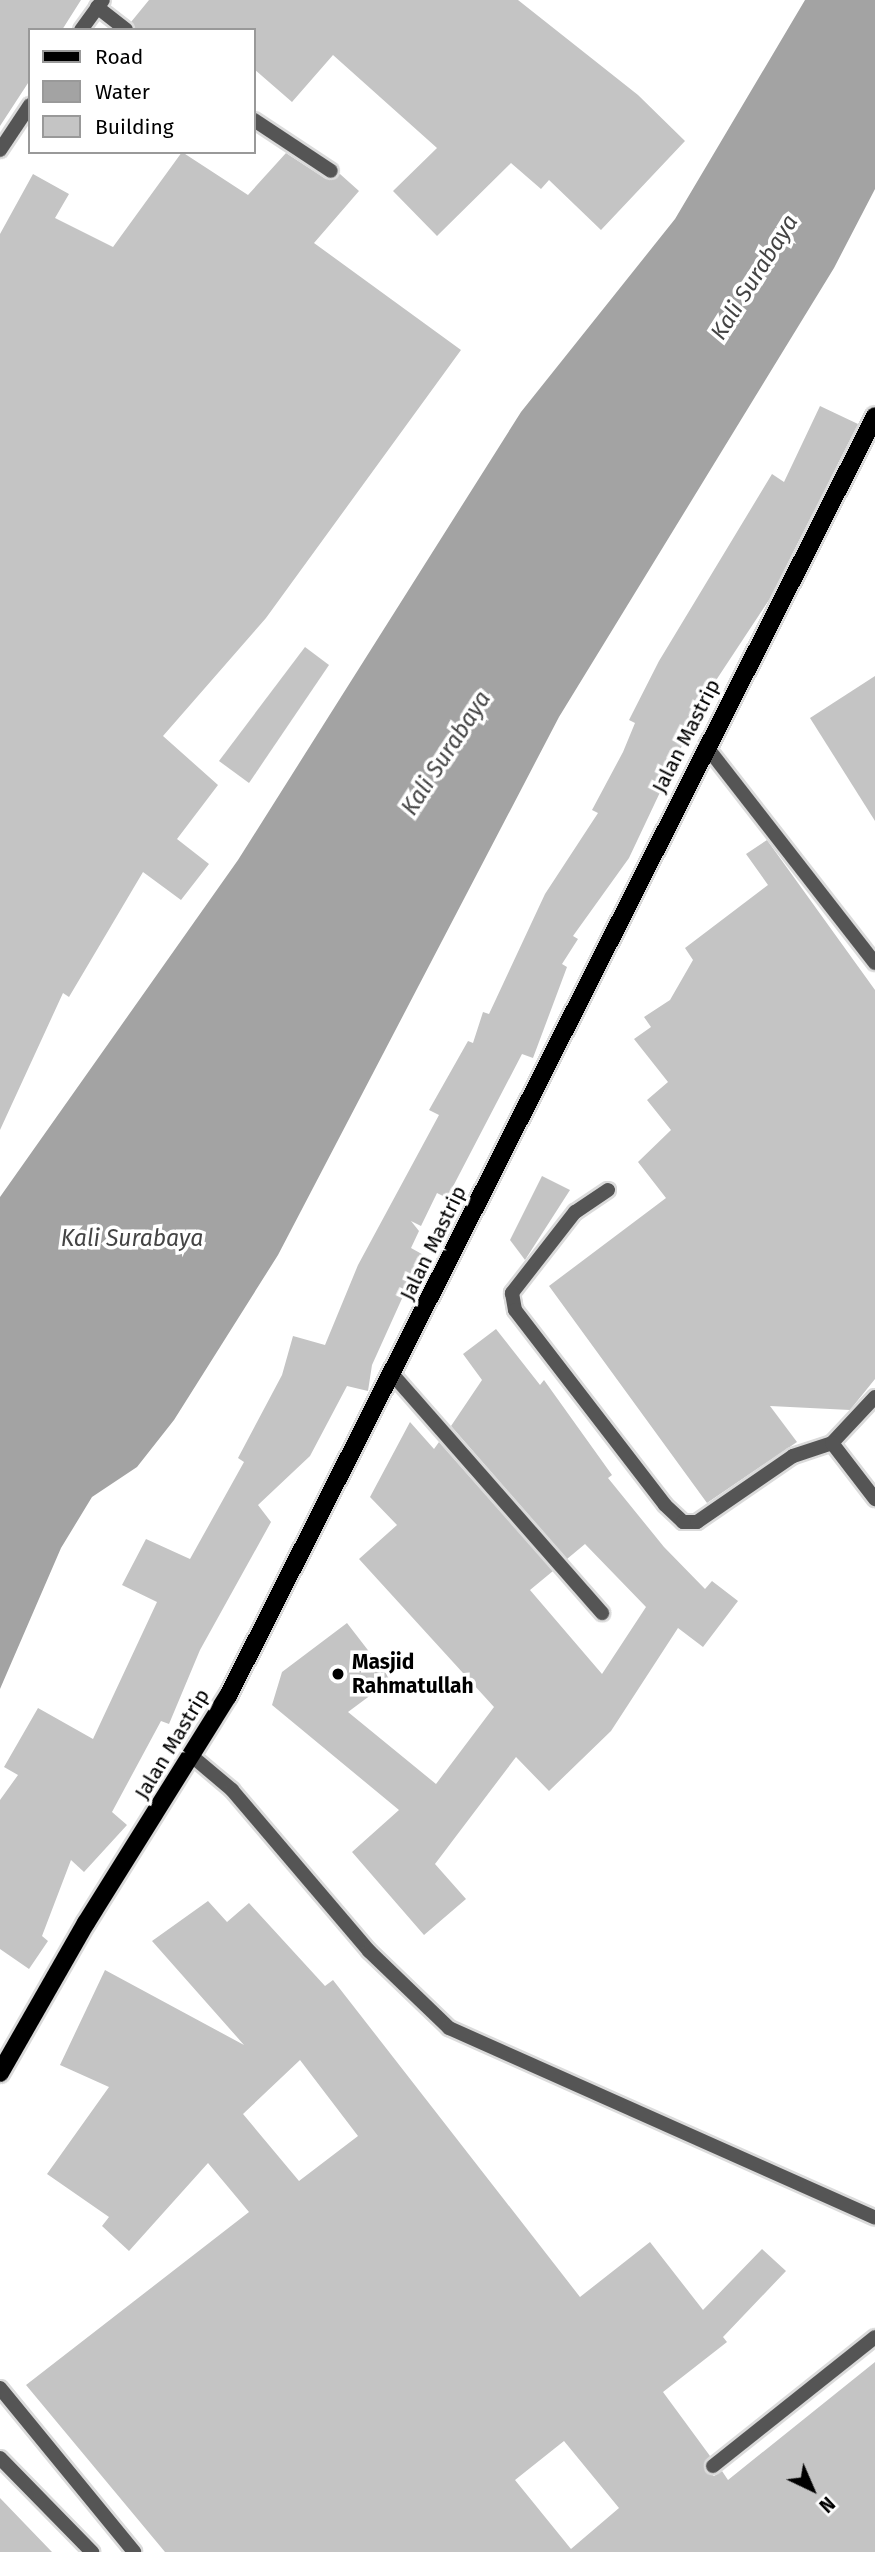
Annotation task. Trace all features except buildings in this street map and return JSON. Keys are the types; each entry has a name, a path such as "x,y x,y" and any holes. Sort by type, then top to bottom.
{"main road":[{"name":"Jalan Mastrip","path":"0,2073 86,1923 193,1757 393,1375 706,746 875,416"}],"street":[{"path":"82,28 98,2 124,28"},
{"path":"0,150 28,109"},
{"path":"256,121 331,171"},
{"path":"706,746 875,963"},
{"path":"608,1190 575,1212 512,1293 515,1310 665,1505 682,1522 697,1522 793,1456 832,1443 875,1397"},
{"path":"393,1375 602,1613"},
{"path":"832,1443 875,1499"},
{"path":"193,1757 232,1790 369,1951 449,2028 875,2218"},
{"path":"713,2466 875,2337"},
{"path":"0,2388 134,2552"},
{"path":"0,2458 92,2552"}],"water":[{"name":"Kali Surabaya","path":"805,0 875,0 875,189 834,268 559,717 278,1255 174,1420 137,1467 92,1497 61,1548 0,1689 0,1197 238,860 521,412 675,219"}],"place":[{"name":"Masjid Rahmatullah","path":"338,1674"}]}
